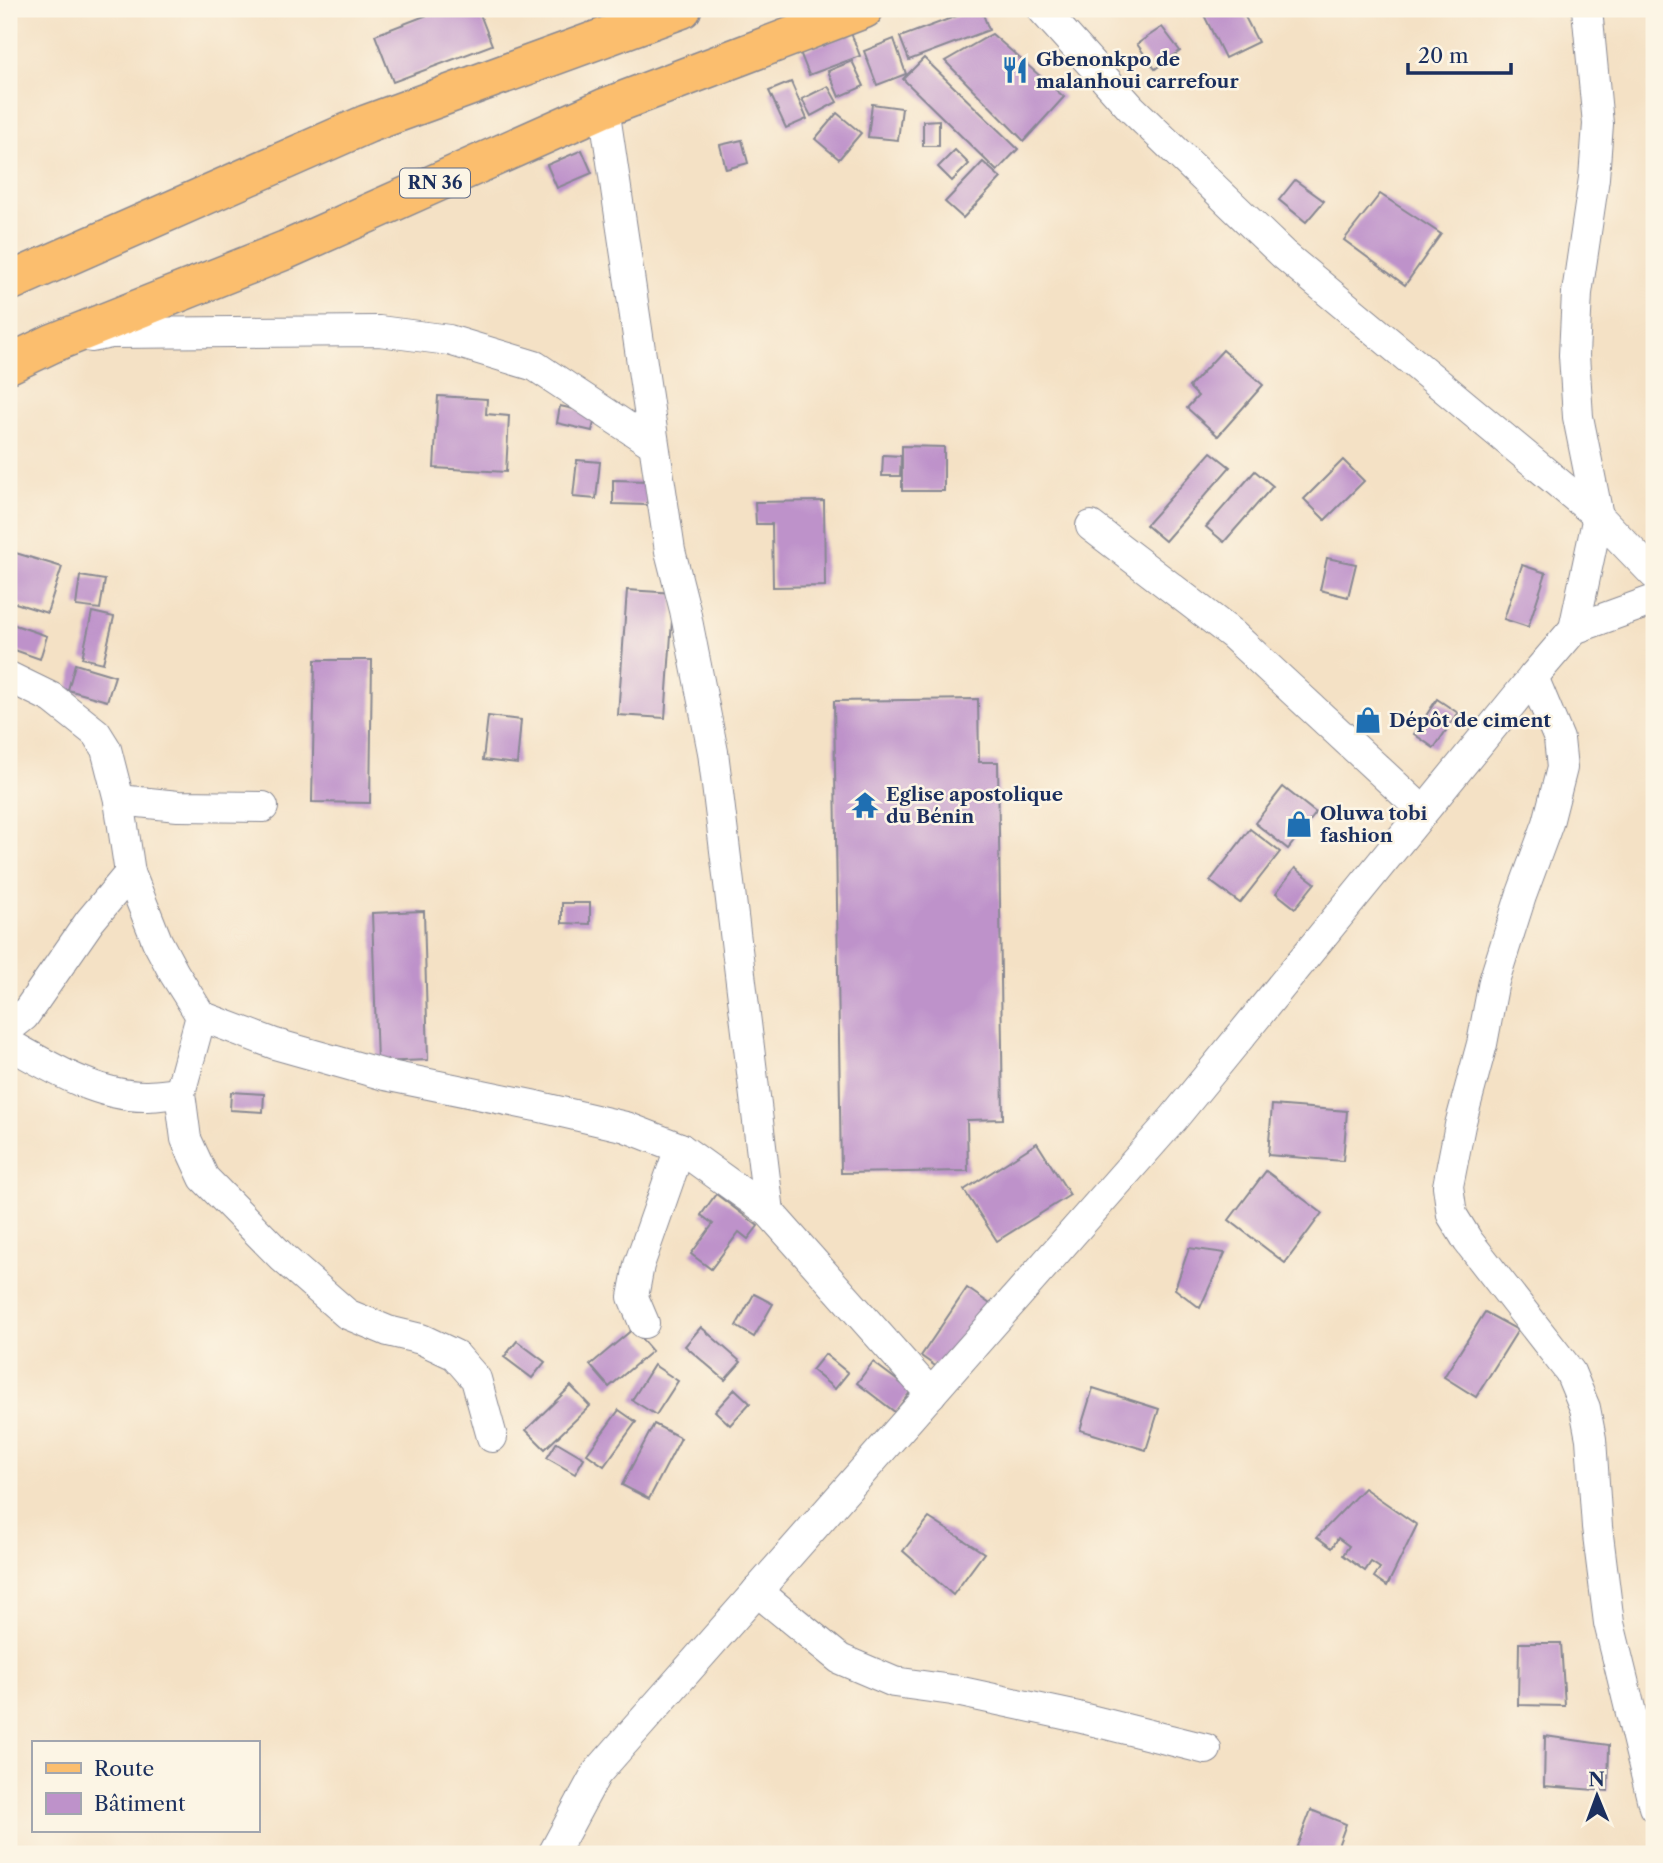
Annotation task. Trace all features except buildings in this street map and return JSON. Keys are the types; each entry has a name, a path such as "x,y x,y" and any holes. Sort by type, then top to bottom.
{"main road":[{"path":"9,282 367,124 682,9"},
{"name":"RN 36","path":"9,364 53,343 286,250 604,108 864,9"}],"street":[{"path":"1042,9 1131,108 1284,255 1598,516 1654,573"},
{"path":"553,1854 596,1774 1173,1119 1574,629 1598,516 1578,417 1574,355 1577,293 1594,178 1598,124 1587,9"},
{"path":"604,108 670,551 685,610 713,752 769,1212"},
{"path":"53,343 111,333 379,331 449,340 535,366 653,444"},
{"path":"1091,526 1231,634 1423,811"},
{"path":"1574,629 1654,600"},
{"path":"9,677 52,698 96,733 106,749 119,800 130,873 157,941 201,1016 275,1044 385,1075 626,1127 680,1148 769,1212 931,1394"},
{"path":"1533,677 1559,739 1562,768 1548,824 1521,896 1494,981 1448,1186 1452,1215 1468,1241 1570,1372 1585,1408 1591,1439 1597,1527 1609,1623 1654,1807"},
{"path":"119,800 178,806 263,807"},
{"path":"9,1028 24,1016 90,920 130,873"},
{"path":"201,1016 180,1093 186,1139 204,1178 284,1258 347,1314 388,1331 421,1339 455,1355 475,1379 492,1437"},
{"path":"9,1044 98,1088 145,1097 180,1093"},
{"path":"644,1323 633,1297 639,1265 680,1148"},
{"path":"757,1591 841,1659 894,1682 952,1690 1206,1749"}],"place":[{"name":"Gbenonkpo de malanhoui carrefour","path":"1015,70"},
{"name":"Dépôt de ciment","path":"1368,720"},
{"name":"Eglise apostolique du Bénin","path":"865,805"},
{"name":"Oluwa tobi fashion","path":"1299,824"}]}
